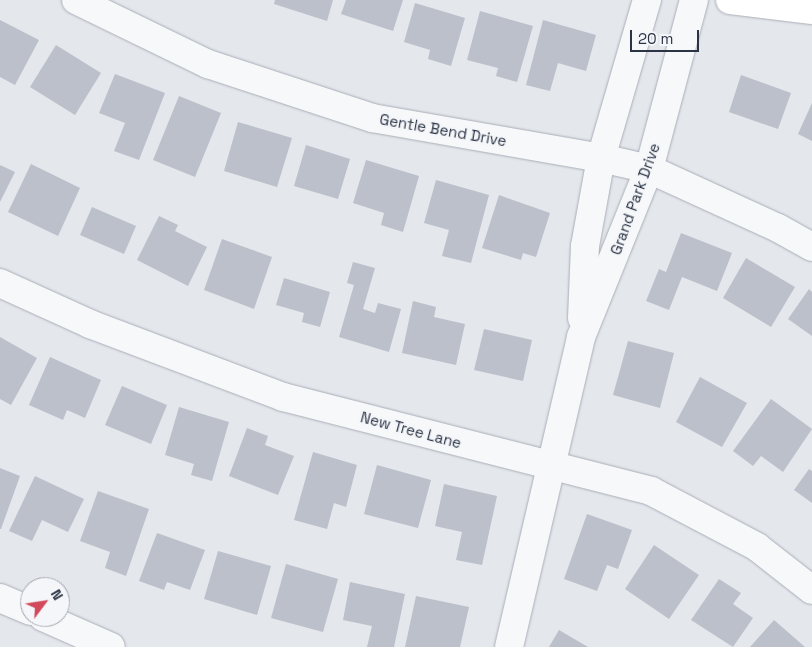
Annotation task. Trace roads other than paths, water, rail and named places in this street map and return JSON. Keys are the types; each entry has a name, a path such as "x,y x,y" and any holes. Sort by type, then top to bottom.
{"main road":[{"path":"730,0 812,10"}],"street":[{"name":"Gentle Bend Drive","path":"76,0 208,64 372,118 601,158 649,169 778,228 812,247"},
{"name":"Grand Park Drive","path":"581,337 585,246 601,158 647,0"},
{"name":"Grand Park Drive","path":"509,647 581,337 649,169 694,0"},
{"name":"New Tree Lane","path":"0,283 90,324 283,397 651,491 758,547 812,590"},
{"path":"0,598 20,607"},
{"path":"65,627 110,647"}]}
